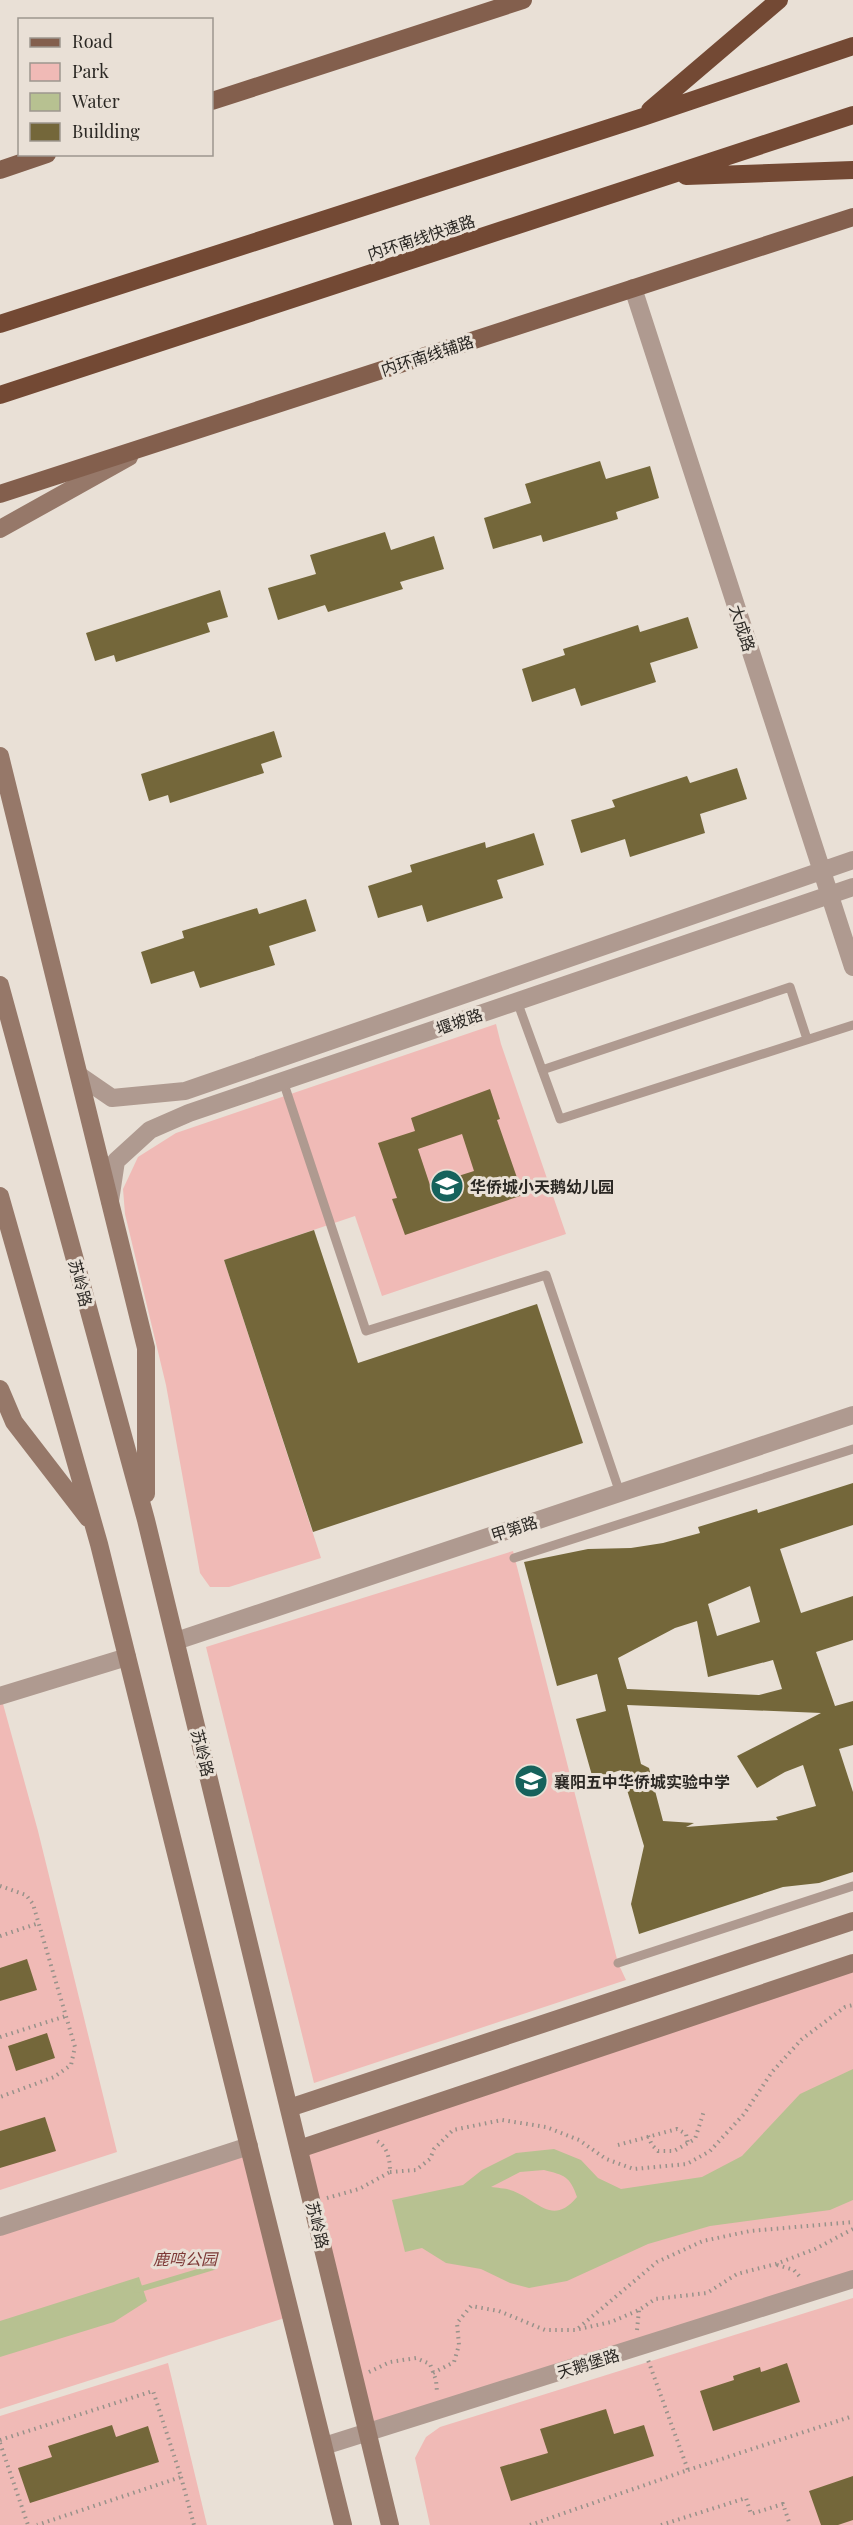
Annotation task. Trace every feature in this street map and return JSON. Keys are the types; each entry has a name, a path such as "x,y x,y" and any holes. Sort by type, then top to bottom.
{"highway":[{"path":"643,117 779,0"},
{"path":"0,324 643,117 853,46"},
{"name":"内环南线快速路","path":"0,395 853,115"},
{"path":"666,177 853,170"}],"main road":[{"path":"213,101 523,0"},
{"path":"0,162 25,156"},
{"path":"0,170 41,156"},
{"name":"内环南线辅路","path":"0,494 853,217"},
{"path":"0,529 148,446"},
{"path":"0,756 146,1348 146,1520"},
{"name":"苏岭路","path":"0,985 146,1520 390,2525"},
{"path":"0,1196 99,1544 343,2525"},
{"path":"0,1389 14,1422 88,1517 99,1544"},
{"path":"289,2108 853,1921"},
{"path":"299,2149 853,1963"}],"street":[{"name":"大成路","path":"633,288 853,967"},
{"name":"堰坡路","path":"80,1076 112,1098 185,1091 853,860"},
{"name":"堰坡路","path":"110,1203 116,1161 150,1130 189,1113 853,887"},
{"name":"甲第路","path":"176,1641 853,1415"},
{"path":"0,1696 127,1657"},
{"path":"0,2226 249,2146"},
{"name":"天鹅堡路","path":"324,2446 853,2279"}],"lane":[{"path":"542,1070 790,987 807,1039"},
{"path":"517,1001 560,1119 853,1024"},
{"path":"283,1081 366,1331 546,1275 620,1493"},
{"path":"514,1558 853,1449"},
{"path":"618,1963 853,1886"}],"path":[{"path":"0,1886 26,1894 33,1904 75,2047 71,2065 54,2077 0,2097"},
{"path":"0,1936 39,1923"},
{"path":"312,2203 359,2189 390,2172 416,2170 430,2159 434,2149 453,2130 502,2120 546,2127 579,2139 606,2159 634,2169 687,2164 710,2151 744,2114 772,2072 802,2039 845,2007 853,2005"},
{"path":"0,2037 66,2016"},
{"path":"648,2136 658,2151 674,2151 695,2139 704,2110"},
{"path":"618,2145 677,2129 686,2134 688,2144"},
{"path":"357,2130 382,2144 390,2159 390,2172"},
{"path":"576,2330 657,2262 704,2241 750,2231 853,2222"},
{"path":"433,2373 454,2362 459,2345 457,2324 471,2306 499,2311 545,2330 576,2330 611,2322 639,2310 655,2299 707,2292 736,2274 776,2264 815,2250 853,2229"},
{"path":"643,2346 688,2470"},
{"path":"355,2379 390,2362 416,2358 430,2364 436,2380 437,2400 426,2414"},
{"path":"28,2525 0,2442 153,2391 194,2525"},
{"path":"530,2525 853,2416"},
{"path":"37,2525 181,2477"},
{"path":"661,2525 746,2498 751,2514 783,2504 790,2525"}],"green space":[{"path":"496,1024 566,1234 382,1296 355,1216 224,1260 321,1558 229,1587 210,1587 200,1573 166,1385 125,1214 123,1189 138,1157 176,1133"},
{"path":"513,1551 618,1963 626,1980 314,2083 206,1647"},
{"path":"0,1693 38,1831 117,2152 0,2190"},
{"path":"853,1963 853,2279 368,2432 299,2149"},
{"name":"鹿鸣公园","path":"249,2146 291,2316 0,2409 0,2227"},
{"path":"853,2298 853,2525 430,2525 415,2458 426,2437 440,2427"},
{"path":"168,2363 207,2525 0,2525 0,2416"}],"water":[{"path":"853,2069 853,2200 830,2210 710,2226 648,2244 567,2281 529,2288 510,2283 481,2269 446,2263 422,2248 405,2252 392,2200 463,2185 482,2170 516,2153 554,2149 581,2160 598,2178 621,2189 702,2177 742,2156 800,2094","holes":["544,2170 561,2175 572,2185 577,2197 568,2206 551,2211 520,2194 503,2188 491,2187 520,2172"]},
{"path":"139,2277 147,2301 114,2322 0,2357 0,2321"}],"building":[{"path":"600,461 606,479 650,466 659,498 616,512 618,519 543,542 541,535 493,549 484,518 531,503 525,484"},
{"path":"385,532 391,550 434,536 444,569 400,582 403,589 328,612 325,605 278,620 268,588 316,574 310,555"},
{"path":"220,590 228,617 207,623 210,632 116,662 114,655 95,661 86,633"},
{"path":"688,617 698,648 650,663 656,682 581,706 575,688 532,702 522,669 565,655 563,649 638,625 640,632"},
{"path":"274,731 282,757 261,764 264,773 170,803 168,795 149,801 141,774"},
{"path":"737,768 747,799 700,814 705,833 630,857 625,839 581,853 571,820 615,807 612,800 687,776 690,783"},
{"path":"534,833 544,865 497,880 503,898 427,922 422,905 378,918 368,886 412,872 410,865 485,842 486,848"},
{"path":"306,899 316,931 269,946 275,965 200,988 194,971 151,984 141,952 184,938 182,931 257,908 259,914"},
{"path":"490,1089 500,1119 497,1120 523,1195 405,1235 392,1199 397,1198 378,1143 415,1131 411,1118","holes":["462,1134 474,1171 430,1185 418,1149"]},
{"path":"314,1230 358,1363 537,1304 583,1443 313,1532 224,1260"},
{"path":"853,1483 853,1525 780,1549 801,1613 853,1596 853,1640 816,1652 835,1706 853,1701 853,1745 839,1749 853,1792 853,1872 819,1883 783,1887 639,1934 631,1904 644,1846 621,1770 593,1779 576,1719 606,1711 597,1674 557,1686 524,1562 588,1549 631,1548 663,1543 700,1533 698,1527 757,1509 758,1513","holes":["750,1586 760,1622 717,1636 708,1604","697,1621 708,1677 773,1660 782,1689 759,1695 627,1689 618,1658 675,1628","627,1705 821,1713 737,1756 757,1788 803,1765 816,1806 776,1817 778,1820 686,1827 694,1823 663,1821 649,1768 641,1764"]},
{"path":"27,1959 37,1990 0,2001 0,1968"},
{"path":"47,2033 55,2058 16,2071 8,2046"},
{"path":"45,2117 56,2151 0,2168 0,2131"},
{"path":"787,2363 800,2402 713,2431 700,2391 734,2380 733,2376 760,2367 761,2372"},
{"path":"606,2409 614,2434 644,2425 654,2456 511,2501 500,2467 548,2453 540,2429"},
{"path":"112,2425 116,2437 148,2426 159,2462 30,2503 18,2468 52,2457 48,2446"},
{"path":"853,2476 853,2520 838,2525 821,2525 809,2491"}],"waterway":[{"path":"137,2290 214,2267"}],"place":[{"name":"华侨城小天鹅幼儿园","path":"447,1186"},
{"name":"襄阳五中华侨城实验中学","path":"531,1781"}]}
